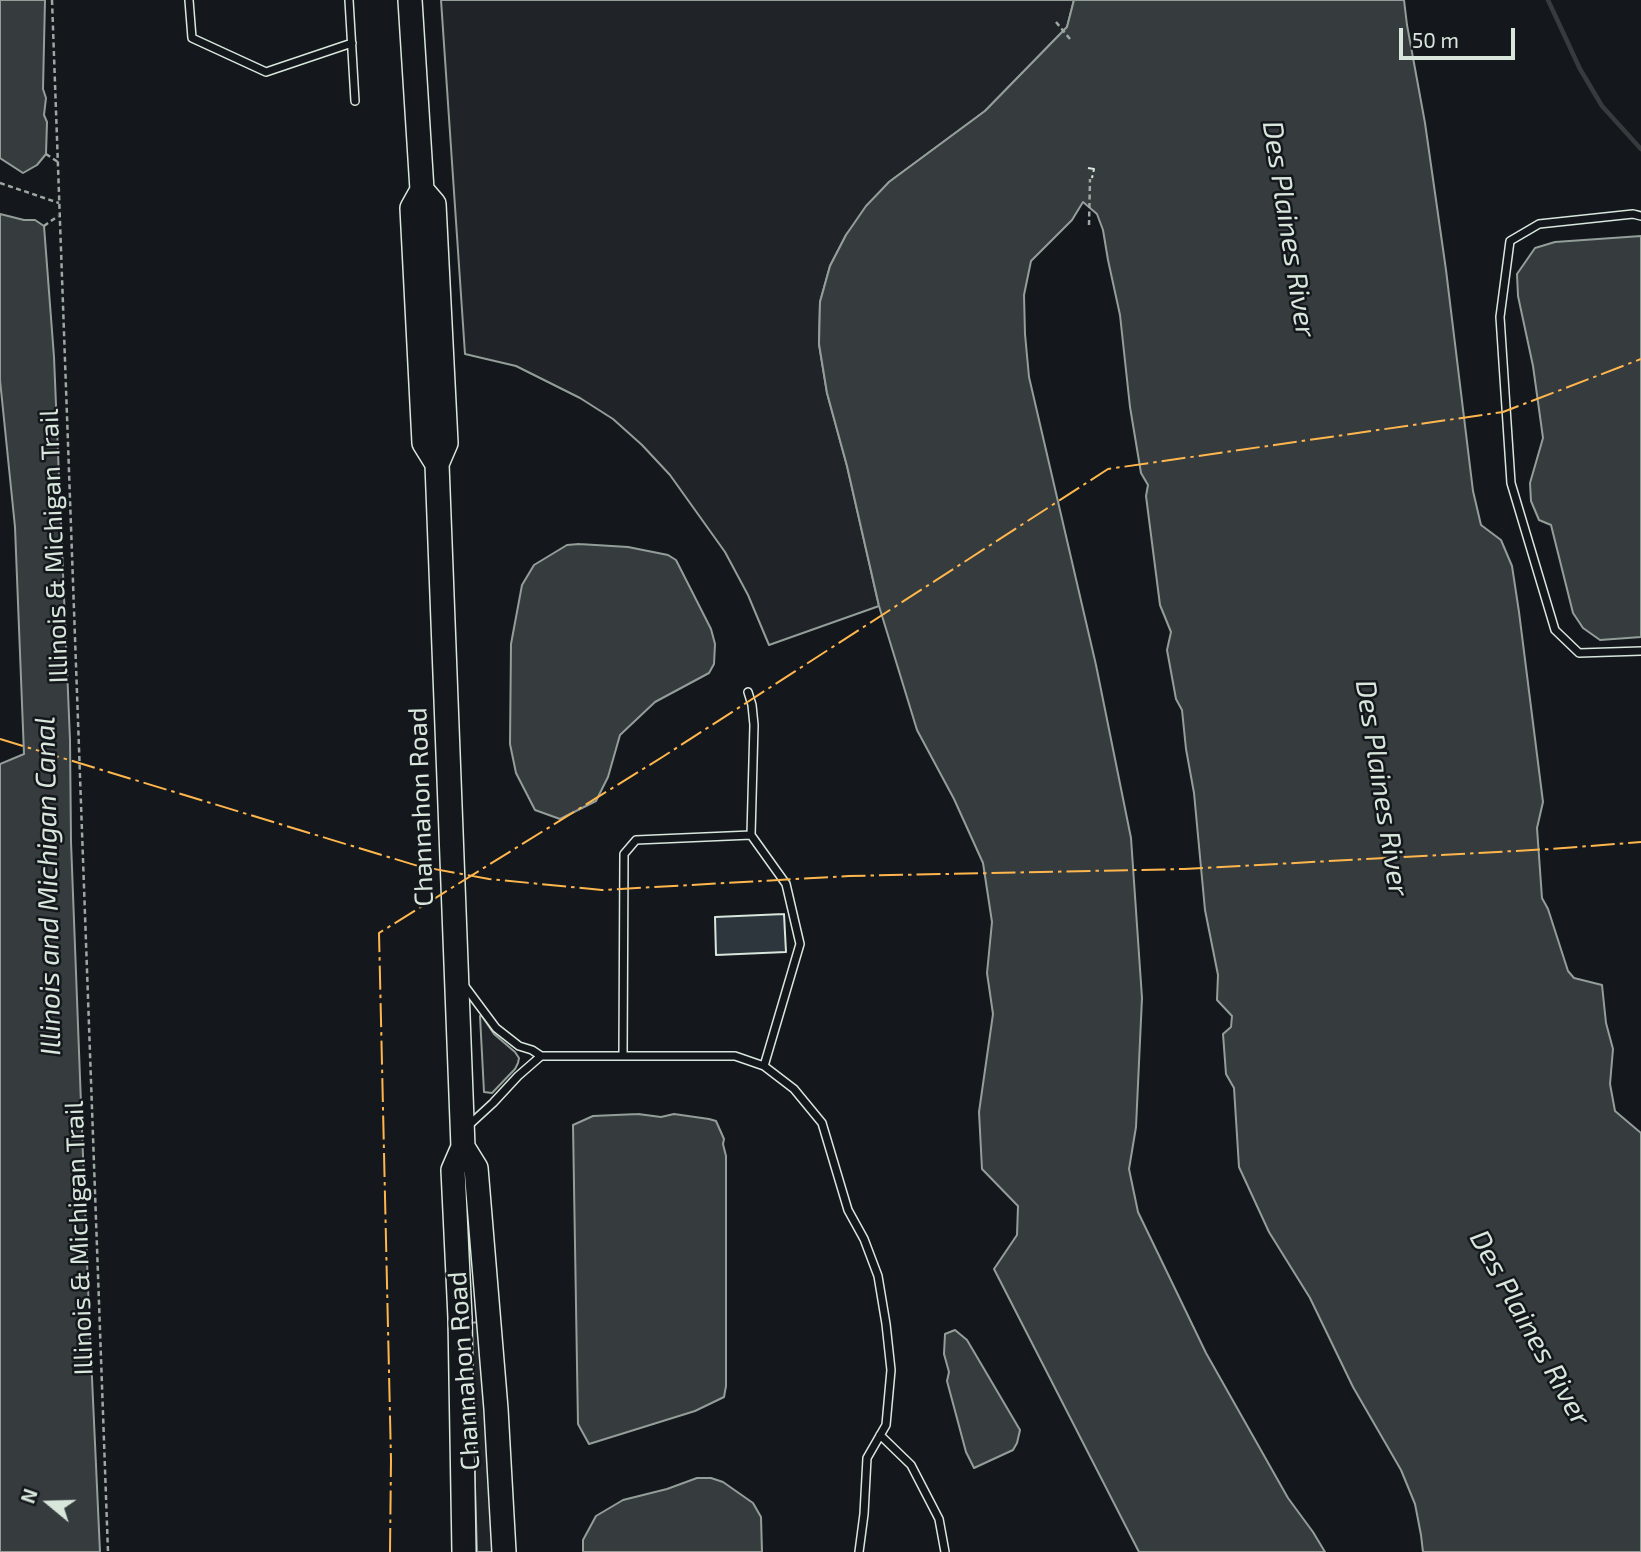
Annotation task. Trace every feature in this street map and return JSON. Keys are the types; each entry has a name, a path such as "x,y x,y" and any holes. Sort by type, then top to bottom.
{"main road":[{"name":"Channahon Road","path":"410,0 422,190 434,204 446,443 437,464 463,1139 453,1170 460,1318 464,1552"},
{"name":"Channahon Road","path":"463,1139 476,1168 495,1396 504,1552"}],"lane":[{"path":"189,0 192,38 266,72 352,43"},
{"path":"349,0 355,101"},
{"path":"1641,216 1633,214 1539,224 1510,241 1500,317 1511,483 1555,630 1579,653 1641,652"},
{"path":"748,692 754,725 751,835 786,884 800,944 764,1066"},
{"path":"623,1056 624,854 636,841 751,835"},
{"path":"456,974 496,1028 519,1046 541,1056 735,1056 764,1066 794,1089 822,1123 848,1210 864,1239 878,1276 891,1370 886,1425 867,1458 859,1552"},
{"path":"463,1139 518,1076 541,1056"},
{"path":"880,1435 911,1465 939,1519 946,1552"}],"path":[{"name":"Illinois & Michigan Trail","path":"52,0 108,1552"},
{"path":"1056,22 1070,39"},
{"path":"46,154 58,162"},
{"path":"1089,225 1090,179"},
{"path":"0,183 59,203"},
{"path":"44,226 60,215"}],"shaded area":[{"path":"441,0 1074,0 1067,27 985,111 889,182 846,235 830,266 820,302 819,344 827,393 847,466 879,606 769,645 748,595 725,552 670,475 642,445 613,419 580,398 516,366 465,354"},
{"path":"480,1016 519,1058 515,1069 492,1093 484,1092"},
{"path":"479,1322 493,1552 477,1552 470,1323"}],"water":[{"path":"0,0 45,0 43,89 46,98 46,154 37,165 23,173 0,158"},
{"name":"Des Plaines River","path":"1074,0 1404,0 1446,270 1473,491 1481,525 1501,540 1512,566 1543,802 1537,828 1542,898 1568,971 1574,978 1602,985 1606,1023 1613,1049 1610,1084 1615,1111 1641,1133 1641,1552 1423,1552 1415,1504 1401,1470 1353,1387 1310,1298 1269,1232 1239,1167 1234,1088 1226,1074 1223,1034 1231,1027 1232,1016 1217,1000 1218,975 1205,910 1194,793 1182,710 1176,699 1167,650 1171,632 1160,605 1146,496 1148,485 1141,473 1130,407 1120,315 1103,230 1097,214 1083,202 1072,220 1031,261 1024,295 1025,334 1029,377 1096,665 1131,838 1142,998 1136,1127 1129,1169 1138,1212 1206,1353 1288,1498 1325,1552 1139,1552 994,1269 1017,1235 1018,1206 982,1169 979,1112 993,1014 987,973 992,922 983,863 954,799 917,730 879,606 847,466 827,393 819,344 820,302 830,266 846,235 866,206 889,182 985,111 1067,27"},
{"name":"Illinois and Michigan Canal","path":"0,214 35,220 44,226 54,357 100,1552 0,1552 0,764 24,754 15,527 0,380"},
{"path":"1641,236 1641,637 1600,640 1583,628 1573,613 1551,525 1539,520 1531,501 1530,483 1543,438 1533,366 1518,296 1517,274 1535,248 1555,242"},
{"path":"567,545 628,547 668,555 676,560 711,629 715,644 714,664 709,673 655,702 620,735 608,777 596,801 560,819 535,810 516,773 510,744 511,644 522,585 534,565"},
{"path":"638,1114 661,1117 674,1114 716,1121 724,1139 726,1386 724,1397 695,1411 589,1444 578,1424 573,1125 593,1116"},
{"path":"955,1330 967,1340 1020,1430 1013,1450 974,1468 966,1452 947,1381 949,1372 944,1354 945,1334"},
{"path":"697,1478 711,1478 723,1482 753,1503 761,1517 762,1552 583,1552 583,1540 596,1516 623,1500"}],"building":[{"path":"784,914 786,952 716,955 715,917"}],"waterway":[{"path":"1548,0 1580,69 1602,106 1641,149"}],"fence":[{"path":"1088,168 1094,169 1092,178"}],"power":[{"path":"390,1552 391,1460 379,933 664,756 1108,469 1503,412 1641,359"},
{"path":"0,739 418,866 489,879 602,890 849,876 1184,869 1641,842"}]}
